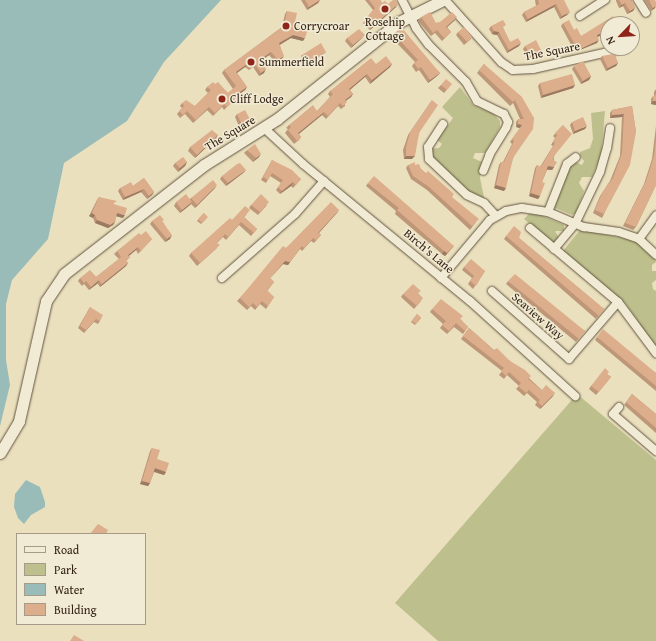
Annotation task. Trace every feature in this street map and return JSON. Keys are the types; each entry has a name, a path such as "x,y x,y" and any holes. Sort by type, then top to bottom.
{"main road":[{"name":"The Square","path":"0,453 20,421 46,301 52,288 73,267 204,165 264,128 376,39 410,16 444,0"}],"street":[{"path":"402,0 410,16 429,45 466,82 477,100 504,114 508,122 490,154 483,171"},
{"name":"The Square","path":"444,0 501,62 513,70 533,69 600,54"},
{"path":"580,16 605,0"},
{"path":"638,0 646,13"},
{"path":"443,124 428,146 429,159 467,195 484,203 496,216"},
{"name":"Birch's Lane","path":"264,128 324,181 441,278 575,396"},
{"path":"554,249 575,224 600,172 607,148 610,128"},
{"path":"548,212 567,164 576,157"},
{"path":"222,278 295,214 324,181"},
{"path":"441,278 496,216 522,208 548,212 575,224 640,239 656,255"},
{"path":"640,239 656,216"},
{"path":"530,228 618,302 656,353"},
{"name":"Seaview Way","path":"492,291 569,359 618,302"},
{"path":"618,407 613,414 656,451"}],"green space":[{"path":"460,87 473,105 493,113 500,121 500,127 485,153 475,153 473,158 482,162 480,178 485,202 476,198 433,163 429,149 439,148 442,144 437,140 453,118 442,107"},
{"path":"605,111 601,156 592,177 582,177 579,183 584,191 576,213 572,215 553,207 569,163 576,162 582,165 584,161 580,156 580,152 590,148 593,139 591,113"},
{"path":"532,211 564,225 564,231 555,231 559,238 555,242 553,243 524,219"},
{"path":"580,230 630,239 638,243 654,256 656,262 652,265 652,271 656,271 656,280 652,283 653,289 656,291 656,348 626,304 563,251"},
{"path":"577,394 656,460 656,641 438,641 395,603"}],"water":[{"path":"0,0 221,0 164,62 127,121 64,163 48,239 12,280 6,304 6,360 10,385 0,426"},
{"path":"26,480 40,487 45,502 45,507 31,515 24,524 18,518 14,507 15,494"}],"building":[{"path":"305,0 320,0 309,7"},
{"path":"369,0 380,0 382,3 385,1 388,4 393,0 396,0 398,4 372,27 365,20 375,8"},
{"path":"538,0 564,0 570,12 562,16 556,4 528,19 524,12 539,4"},
{"path":"619,0 631,0 635,8 630,11 625,3 622,5"},
{"path":"649,0 655,0 656,6 653,8"},
{"path":"287,11 297,13 294,26 308,29 305,38 293,35 279,43 284,56 278,60 271,52 260,60 266,69 261,73 255,64 252,66 247,64 236,72 247,87 234,96 236,98 227,107 224,104 215,113 209,107 196,120 187,111 183,115 179,111 184,106 182,103 186,100 195,106 211,90 207,87 213,82 215,84 218,82 228,93 236,86 224,70 284,26"},
{"path":"430,12 436,23 440,22 452,12 457,17 446,27 451,32 444,38 437,30 433,33 421,17"},
{"path":"503,20 506,25 503,27 510,42 518,38 521,43 509,50 499,32 494,31 491,26"},
{"path":"569,20 574,30 577,28 581,36 600,24 600,34 597,35 599,40 578,50 563,23"},
{"path":"464,27 472,37 467,42 458,32"},
{"path":"402,28 440,73 430,80 421,67 418,69 414,63 418,60 394,34"},
{"path":"359,29 365,35 353,45 347,38"},
{"path":"536,40 542,52 532,58 525,46"},
{"path":"321,43 326,52 307,64 302,55"},
{"path":"386,56 392,64 372,80 367,74 349,89 353,94 345,100 347,102 343,106 340,103 328,116 324,112 298,133 301,137 297,141 288,130 291,127 289,125 313,105 317,111 333,94 330,91 371,58 376,64"},
{"path":"602,56 615,56 618,63 608,68"},
{"path":"583,61 591,76 583,81 574,66"},
{"path":"484,64 522,97 534,118 533,129 513,158 506,188 496,185 501,162 504,162 514,141 512,139 522,125 518,124 518,119 524,119 515,100 513,102 479,70"},
{"path":"572,74 575,85 543,95 540,83"},
{"path":"446,79 452,84 447,90 441,85"},
{"path":"656,95 656,101 653,101 653,96"},
{"path":"432,100 438,105 419,133 415,156 406,156 406,147 410,132"},
{"path":"632,106 636,132 630,165 604,214 595,210 602,193 613,178 622,153 624,114 612,115 612,110"},
{"path":"245,110 252,123 243,127 237,114"},
{"path":"583,117 587,126 575,131 572,122"},
{"path":"563,125 572,134 554,156 553,160 557,162 554,167 548,166 542,182 545,183 540,196 531,193 537,165 541,167 555,143 553,142 557,135 555,133"},
{"path":"212,130 218,135 197,155 190,147"},
{"path":"656,139 656,185 636,227 625,223 646,181 654,156"},
{"path":"255,144 261,154 256,158 247,150"},
{"path":"183,157 187,162 180,168 175,163"},
{"path":"272,160 292,170 301,179 296,185 293,182 282,191 278,187 283,180 272,173 268,180 263,177"},
{"path":"415,162 415,165 419,164 421,169 426,173 428,171 454,194 452,197 479,219 472,226 429,187 413,176 408,165"},
{"path":"240,163 246,170 228,183 222,176"},
{"path":"374,176 454,246 447,253 397,210 399,208 368,183"},
{"path":"144,178 154,192 149,196 144,189 125,197 120,188 131,182 133,186"},
{"path":"213,180 217,185 197,205 191,198"},
{"path":"186,194 192,202 182,210 176,202"},
{"path":"261,194 269,202 260,212 251,205"},
{"path":"99,197 117,201 113,204 127,208 125,215 117,213 115,222 110,225 97,220 95,215 92,213"},
{"path":"331,202 339,210 318,233 321,235 316,240 313,238 304,248 302,246 290,262 285,261 270,278 274,282 267,290 274,297 268,306 262,301 257,307 253,303 249,307 240,298 283,246 286,248"},
{"path":"245,206 250,210 244,217 257,229 254,233 241,222 228,237 225,234 217,243 220,245 200,263 191,253 230,218 232,220"},
{"path":"204,213 208,217 202,223 198,219"},
{"path":"160,215 164,220 162,221 172,235 167,239 152,221"},
{"path":"514,226 521,232 519,238 604,309 599,316 506,236"},
{"path":"146,231 152,239 141,251 138,247 128,255 130,257 126,260 128,263 102,284 96,277 121,257 117,251 139,233 141,235"},
{"path":"471,259 485,271 476,286 470,281 474,276 464,267"},
{"path":"90,270 99,280 91,287 86,281 84,283 80,278"},
{"path":"515,274 585,331 579,339 508,281"},
{"path":"413,284 421,291 418,293 423,298 417,306 403,294"},
{"path":"441,299 463,316 460,319 468,327 465,331 456,323 449,331 442,325 446,321 432,309"},
{"path":"90,307 103,315 100,321 96,319 86,330 80,326"},
{"path":"417,314 421,318 416,324 412,321"},
{"path":"469,328 494,350 497,348 510,361 525,370 531,376 528,379 542,390 546,385 555,393 542,406 538,402 540,400 529,390 526,393 518,386 521,383 509,372 506,376 501,371 504,368 463,336"},
{"path":"603,329 656,373 656,386 597,337"},
{"path":"605,368 609,372 607,374 611,377 599,392 591,386"},
{"path":"632,394 656,414 656,428 626,402"},
{"path":"152,448 160,450 157,459 169,463 166,472 155,468 150,483 142,481"},
{"path":"98,524 108,530 106,533 91,533"},
{"path":"74,635 84,641 70,641"}],"place":[{"name":"Rosehip Cottage","path":"385,9"},
{"name":"Corrycroar","path":"286,26"},
{"name":"Summerfield","path":"251,62"},
{"name":"Cliff Lodge","path":"222,99"}]}
